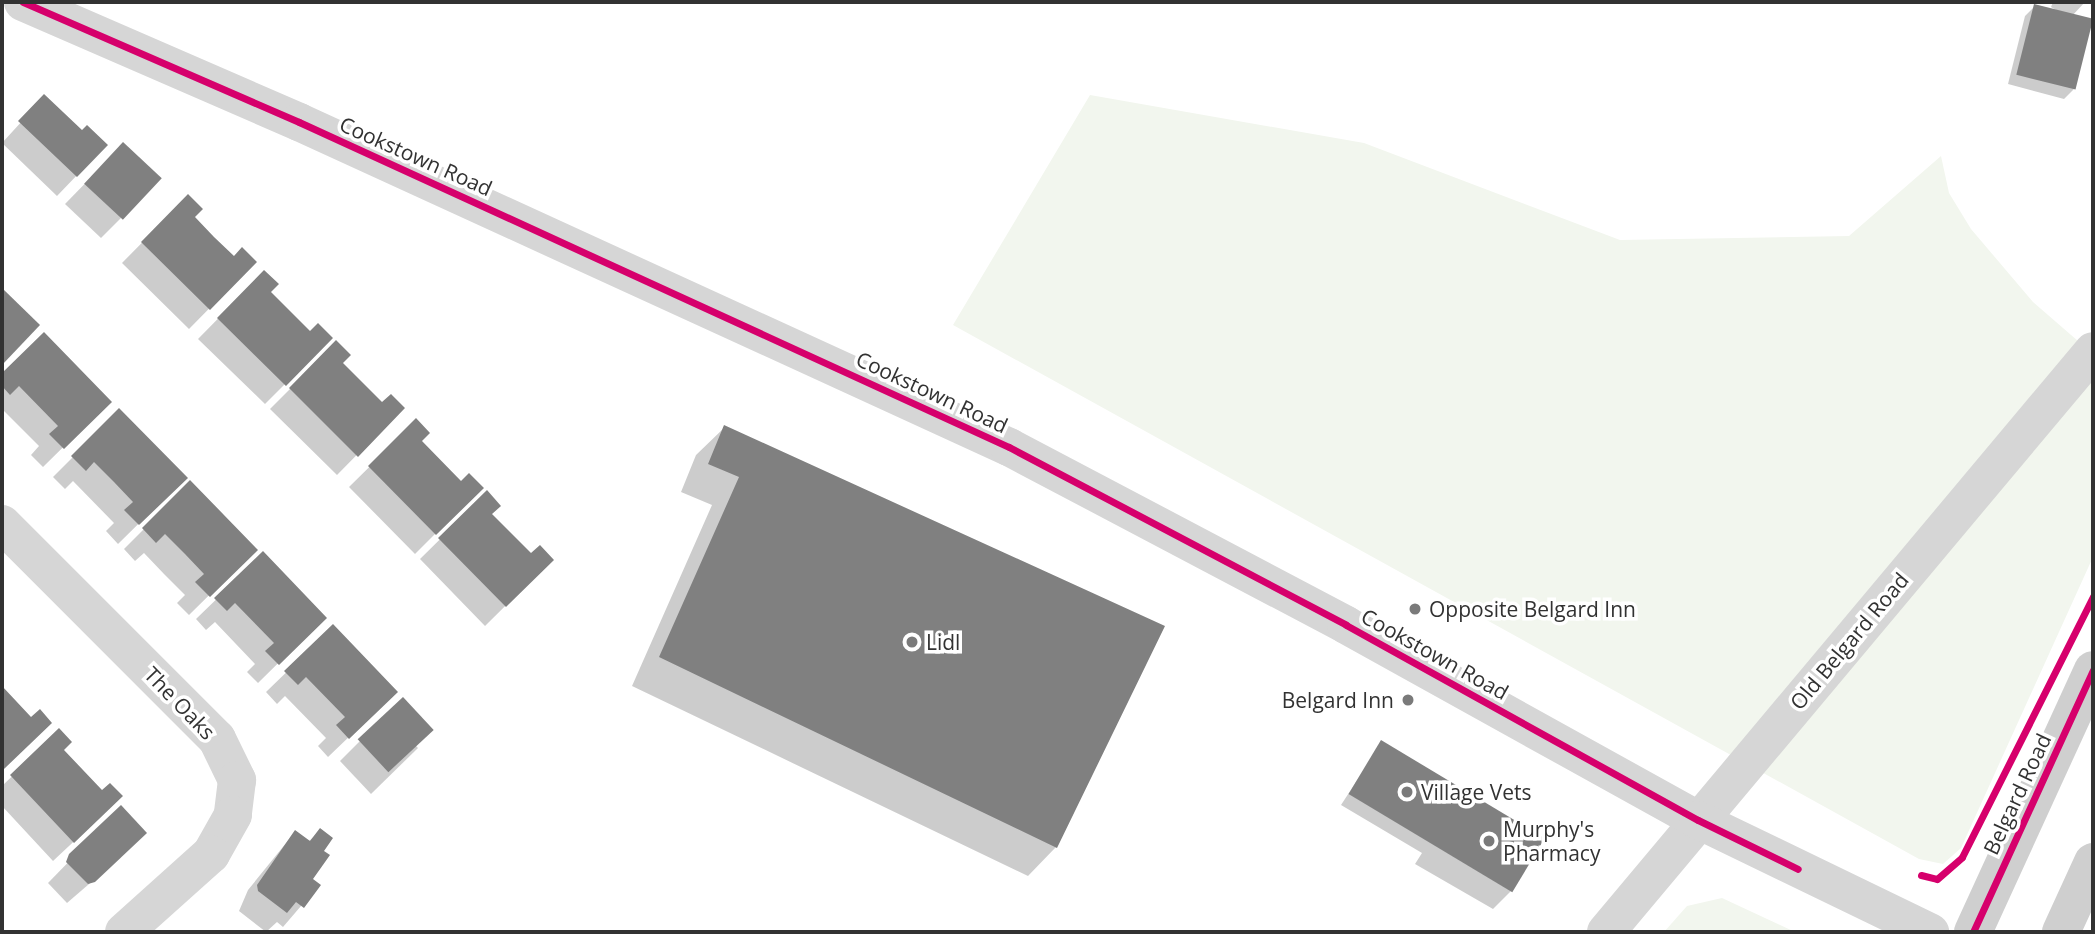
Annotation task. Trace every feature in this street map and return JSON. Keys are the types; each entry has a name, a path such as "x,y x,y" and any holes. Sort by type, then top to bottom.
{"main road":[{"name":"Belgard Road","path":"1973,932 2093,670"},
{"path":"2061,932 2093,862"}],"street":[{"name":"Cookstown Road","path":"23,2 299,122 1009,447 1346,625 1698,820 1930,932"},
{"name":"Old Belgard Road","path":"1606,932 2093,351"},
{"name":"The Oaks","path":"2,524 217,739 237,780 233,815 211,854 124,932"}],"shaded area":[{"path":"1090,95 1364,143 1620,240 1849,236 1941,156 1949,193 1971,229 2033,302 2093,354 2093,557 1961,848 1943,864 1919,859 953,325"},
{"path":"1722,898 1795,932 1664,932 1687,906"}],"building":[{"path":"2034,4 2093,19 2076,90 2016,75"},
{"path":"44,94 82,130 87,125 108,145 77,177 18,121"},
{"path":"123,142 162,178 123,220 84,184"},
{"path":"188,194 203,209 195,217 214,237 234,256 242,247 257,262 210,310 141,242"},
{"path":"264,270 279,284 271,292 310,331 318,323 333,338 286,386 217,318"},
{"path":"2,288 40,325 2,365"},
{"path":"44,332 112,402 64,449 49,434 58,426 19,386 10,395 2,386 2,373"},
{"path":"336,340 351,355 343,363 382,402 391,394 405,408 358,457 289,388"},
{"path":"119,408 188,478 139,525 124,510 133,502 114,482 94,462 86,471 71,456"},
{"path":"416,418 430,433 422,441 461,481 469,473 484,488 436,535 368,466"},
{"name":"Lidl","path":"724,425 1165,626 1057,848 659,657 739,477 708,464"},
{"path":"190,480 258,550 210,597 195,582 204,574 185,554 165,534 156,543 142,528"},
{"path":"487,490 501,506 492,514 531,553 540,545 554,560 506,607 438,538"},
{"path":"263,551 327,618 279,665 265,651 274,643 235,603 227,611 214,598"},
{"path":"333,624 398,692 349,739 336,725 345,717 306,677 298,685 284,671"},
{"path":"2,686 31,717 40,709 52,723 4,769"},
{"path":"403,697 434,730 388,772 358,739"},
{"path":"59,728 72,742 64,750 102,790 110,783 123,796 74,843 10,775"},
{"path":"1381,740 1545,838 1512,892 1349,794"},
{"path":"121,805 147,833 95,882 88,884 66,862 69,854"},
{"path":"320,828 333,838 324,851 330,855 313,879 321,885 304,908 296,902 287,913 258,891 257,885 295,830 310,841"}],"cycle path":[{"path":"23,2 299,122 1009,447 1346,625 1698,820 1798,869"},
{"path":"1921,875 1937,879 1962,857 2093,596"},
{"path":"1973,932 2093,670"}],"place":[{"name":"Opposite Belgard Inn","path":"1415,609"},
{"name":"Lidl","path":"912,642"},
{"name":"Belgard Inn","path":"1408,700"},
{"name":"Village Vets","path":"1407,792"},
{"name":"Murphy's Pharmacy","path":"1489,841"}]}
